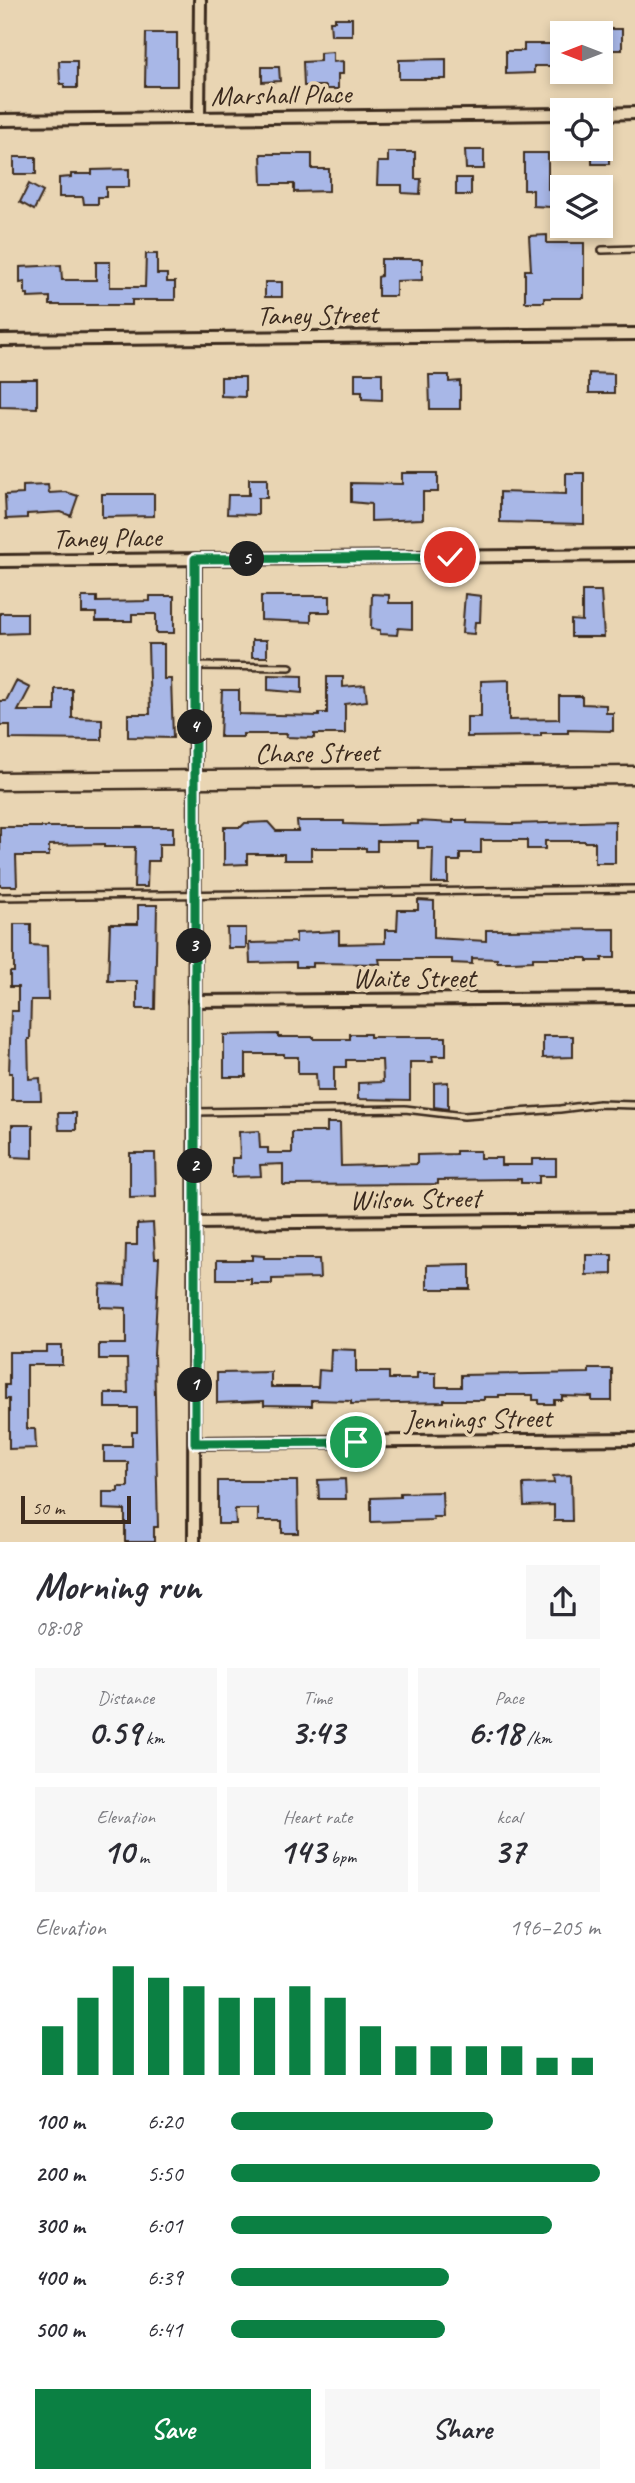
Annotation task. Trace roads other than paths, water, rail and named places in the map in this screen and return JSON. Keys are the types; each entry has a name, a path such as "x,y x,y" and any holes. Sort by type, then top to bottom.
{"street":[{"path":"199,118 200,0"},
{"path":"613,114 635,113"},
{"name":"Marshall Place","path":"0,120 550,114"},
{"name":"Taney Street","path":"0,340 635,334"},
{"name":"Taney Place","path":"0,561 635,555"},
{"path":"194,1542 195,559"},
{"name":"Chase Street","path":"0,781 635,775"},
{"name":"Waite Street","path":"194,1001 635,998"},
{"name":"Wilson Street","path":"195,1223 635,1219"},
{"name":"Jennings Street","path":"195,1443 635,1439"}],"lane":[{"path":"602,250 635,249"},
{"path":"195,666 290,667"},
{"path":"0,897 635,890"},
{"path":"194,1112 405,1109 464,1116 599,1104 635,1105"}]}
